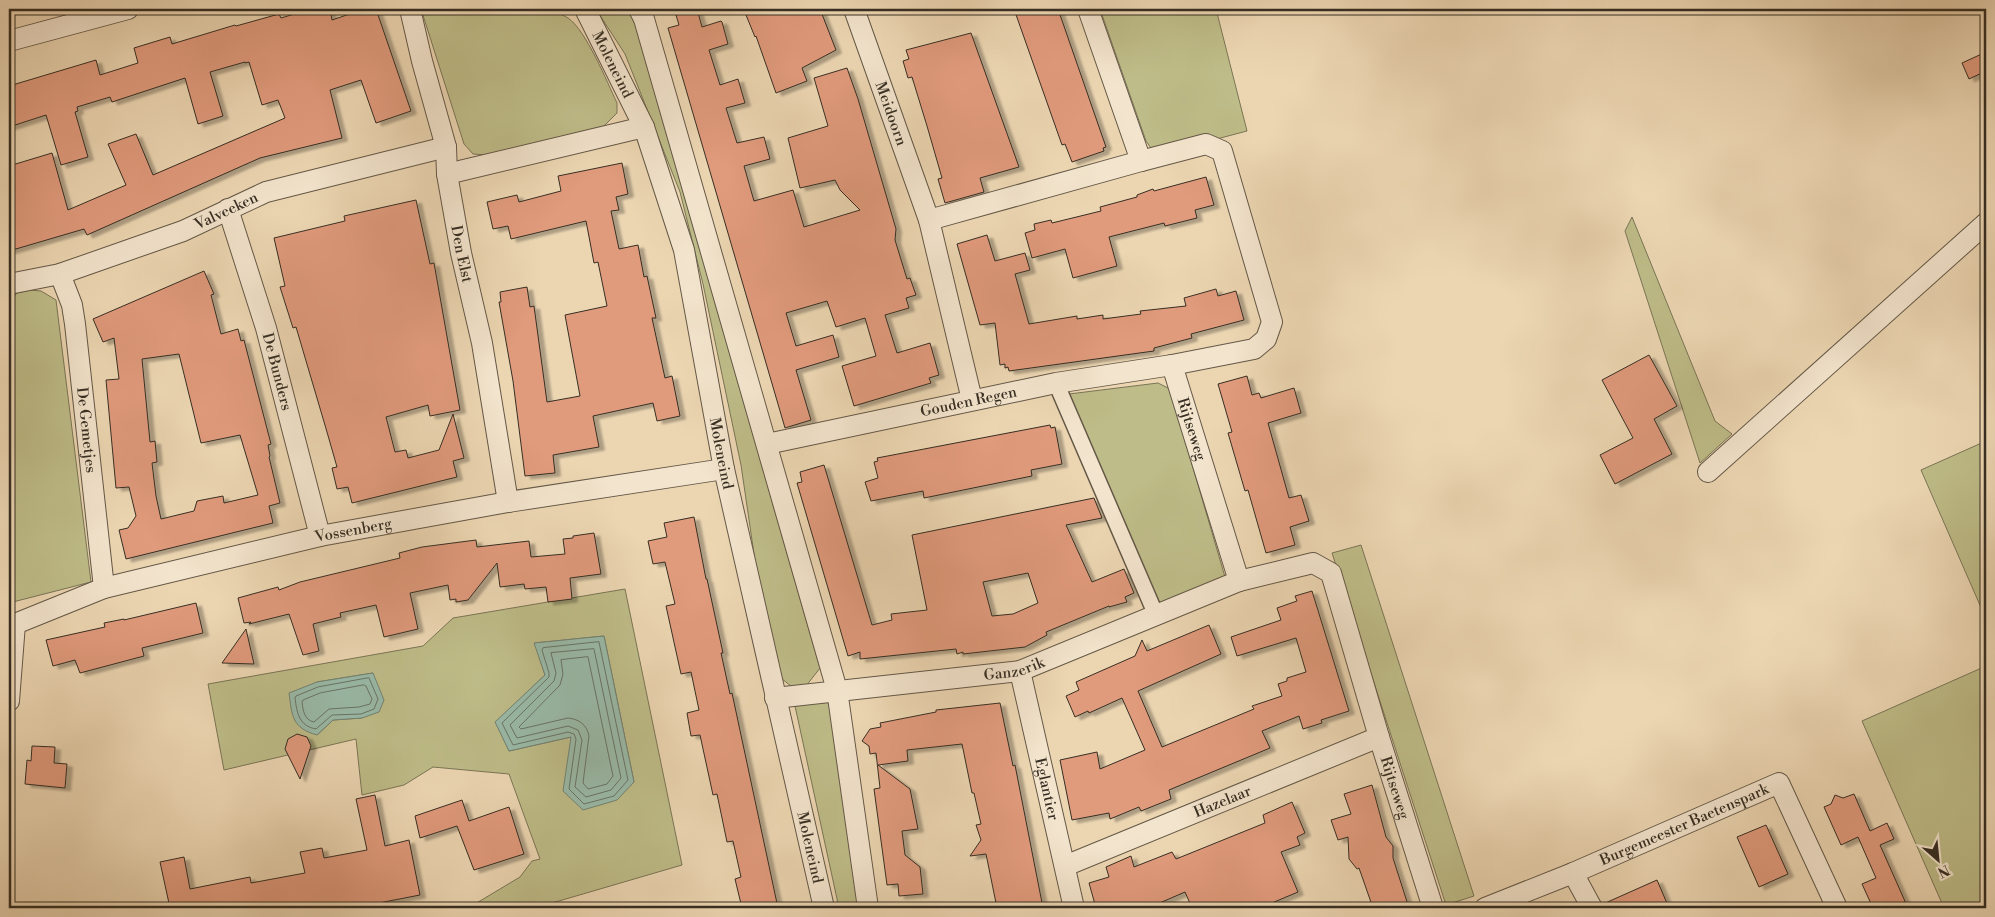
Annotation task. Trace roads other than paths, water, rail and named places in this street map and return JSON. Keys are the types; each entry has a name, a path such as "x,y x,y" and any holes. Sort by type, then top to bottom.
{"street":[{"path":"9,41 128,9"},
{"name":"Den Elst","path":"410,9 422,61 446,147 447,174 461,253 482,343 508,502"},
{"name":"Moleneind","path":"585,9 644,127 684,250 724,469 824,908"},
{"path":"639,9 644,19 837,690 868,908"},
{"name":"Meidoorn","path":"854,9 929,220 972,400"},
{"path":"1088,9 1141,161"},
{"path":"447,174 644,127"},
{"path":"929,220 1206,144 1222,151 1272,322 1266,339 1254,349 1172,365"},
{"name":"Valveeken","path":"9,284 60,274 183,231 266,192 446,147"},
{"name":"De Bunders","path":"228,209 266,328 320,536"},
{"path":"1708,472 1986,223"},
{"name":"De Gemetjes","path":"60,274 72,305 75,324 104,588"},
{"name":"Gouden Regen","path":"767,444 1056,383 1172,365"},
{"name":"Rijtseweg","path":"1172,365 1239,580 1313,563 1331,573 1379,737 1433,908"},
{"path":"1056,383 1156,615"},
{"name":"Vossenberg","path":"9,701 12,622 104,588 320,536 508,502 724,469"},
{"name":"Ganzerik","path":"775,698 1020,671 1239,580"},
{"name":"Eglantier","path":"1020,671 1074,908"},
{"name":"Hazelaar","path":"1065,866 1379,737"},
{"name":"Burgemeester Baetenspark","path":"1485,908 1573,873 1779,783 1837,908"},
{"path":"1573,873 1592,908"}],"water":[{"path":"604,636 634,782 617,800 583,810 563,791 571,737 509,751 495,722 545,675 534,643"},
{"path":"373,673 384,700 379,712 362,718 333,720 317,735 302,729 298,725 291,708 289,693 317,682"}]}
